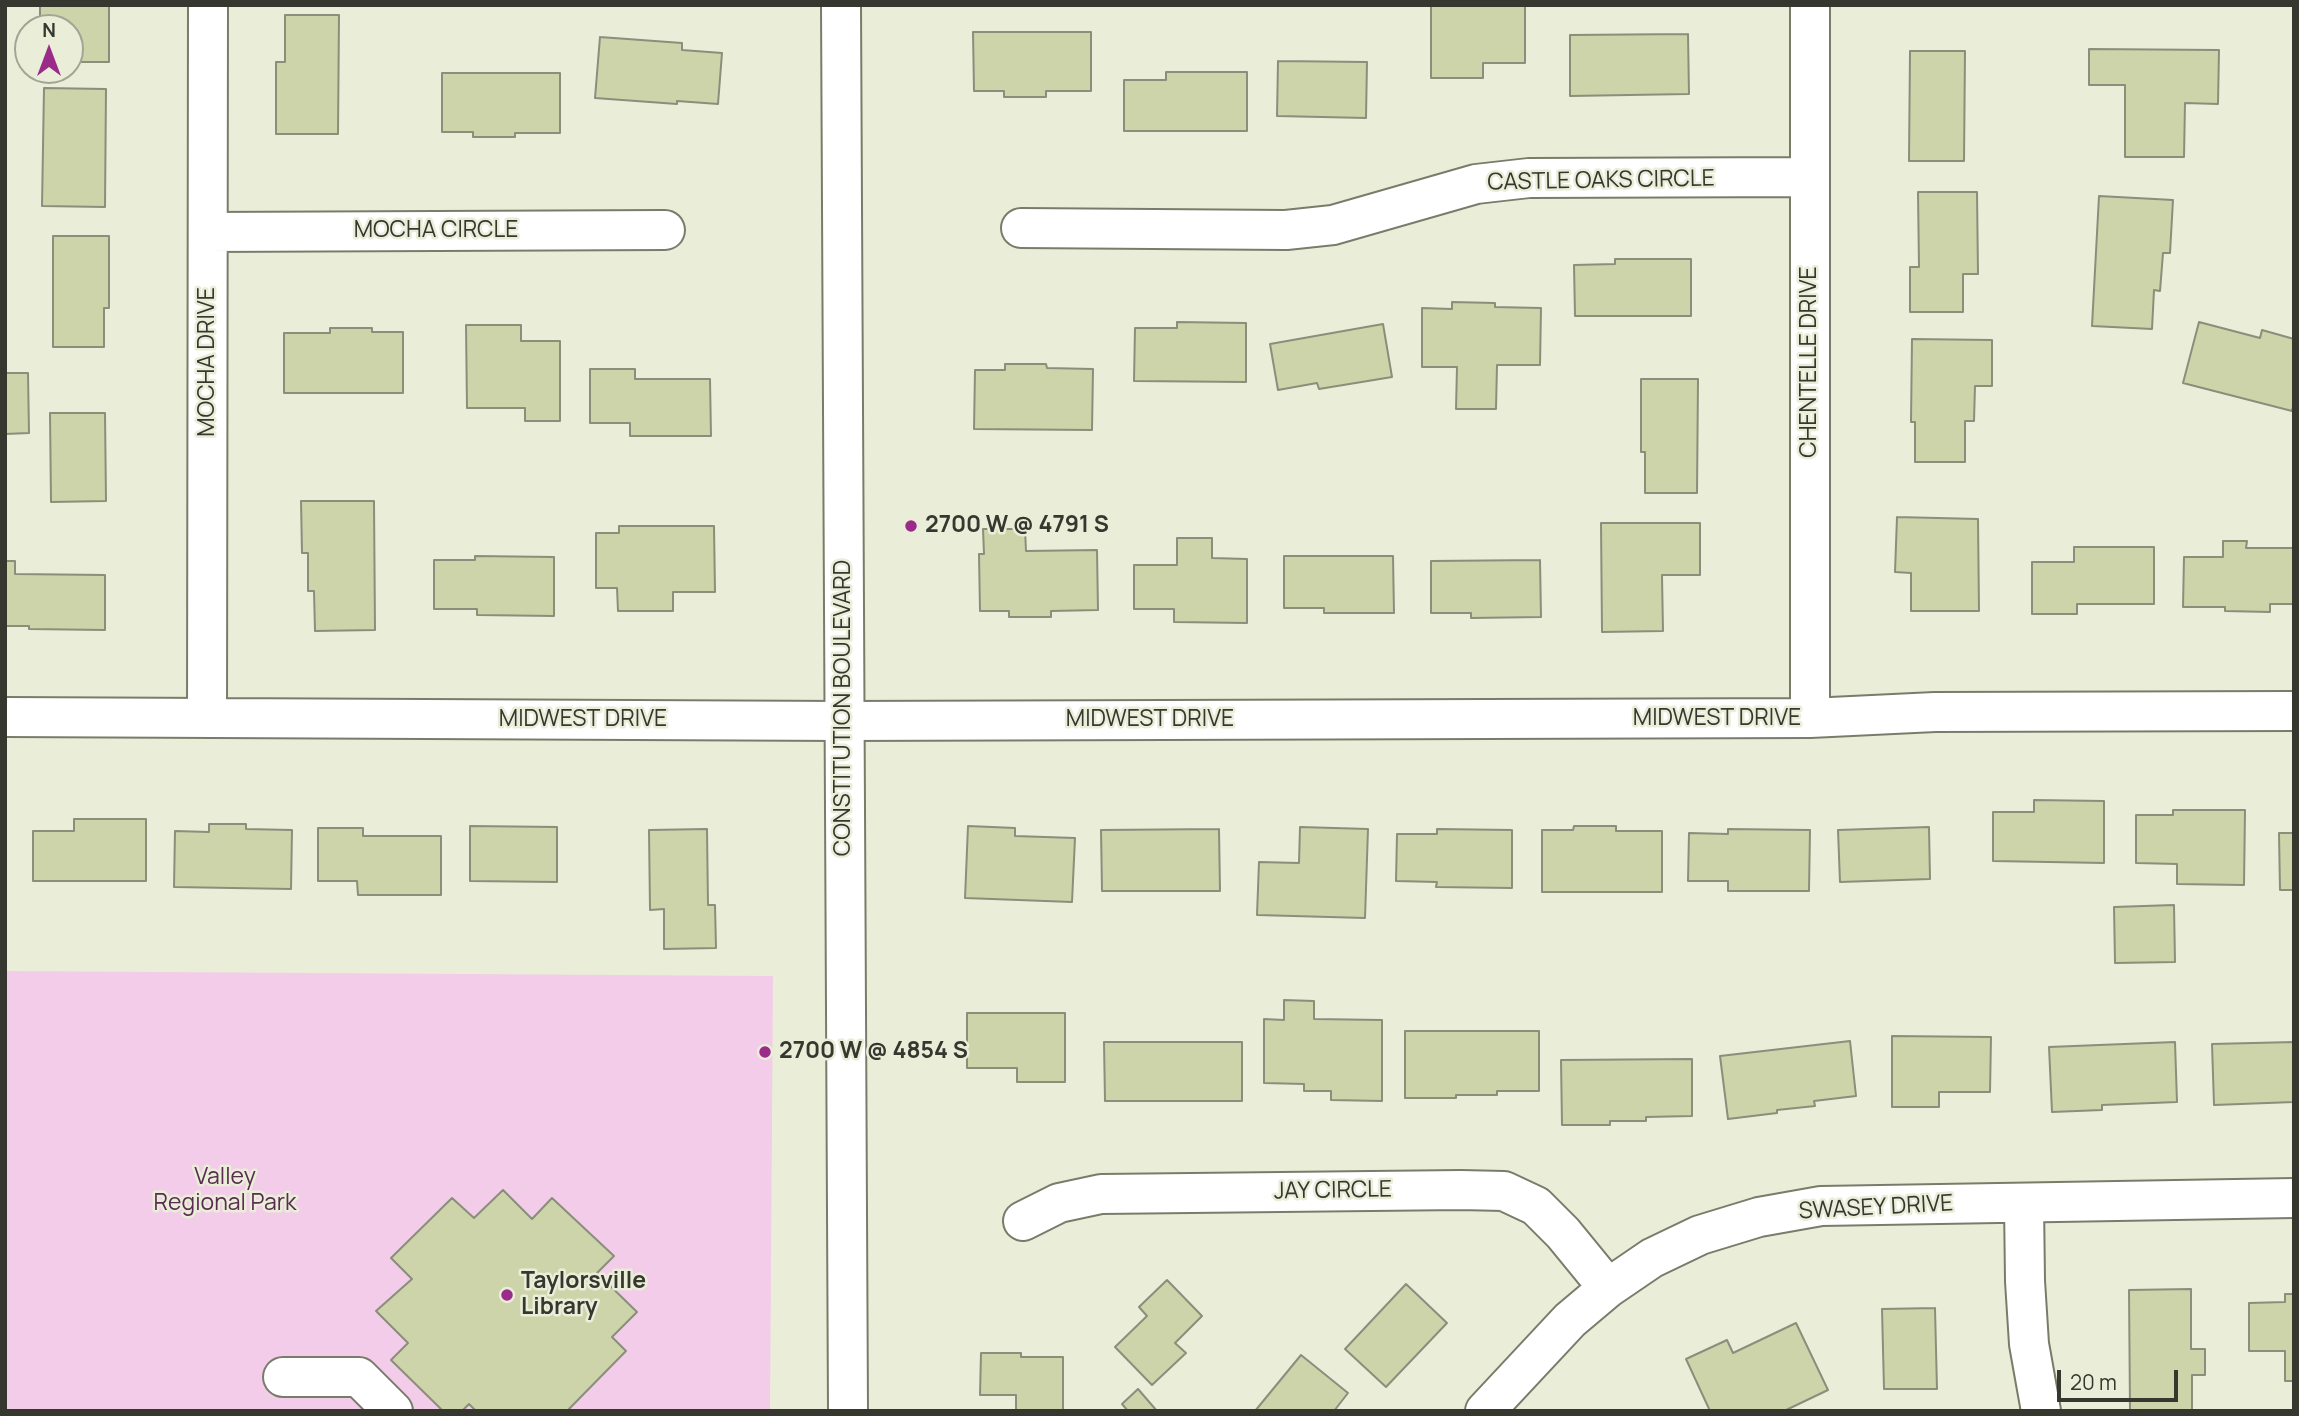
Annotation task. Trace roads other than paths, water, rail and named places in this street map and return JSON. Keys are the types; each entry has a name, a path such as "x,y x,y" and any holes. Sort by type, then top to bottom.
{"street":[{"name":"MOCHA DRIVE","path":"207,718 208,5"},
{"name":"CONSTITUTION BOULEVARD","path":"841,5 848,1411"},
{"name":"CHENTELLE DRIVE","path":"1810,5 1810,718"},
{"name":"CASTLE OAKS CIRCLE","path":"1021,228 1286,230 1333,225 1476,184 1529,178 1810,177"},
{"name":"MOCHA CIRCLE","path":"208,232 665,230"},
{"name":"MIDWEST DRIVE","path":"5,717 843,721 1810,718 1935,712 2294,711"},
{"name":"JAY CIRCLE","path":"1023,1221 1059,1203 1101,1194 1504,1191 1536,1206 1563,1233 1608,1287"},
{"name":"SWASEY DRIVE","path":"1485,1411 1570,1320 1608,1287 1652,1258 1688,1241 1759,1217 1821,1206 2294,1198"},
{"path":"2024,1203 2029,1344 2041,1411"},
{"path":"283,1377 359,1377 393,1411"}],"place":[{"name":"2700 W @ 4791 S","path":"911,526"},
{"name":"2700 W @ 4854 S","path":"765,1052"},
{"name":"Taylorsville Library","path":"507,1295"}],"park label":[{"name":"Valley Regional Park","path":"225,1191"}]}
